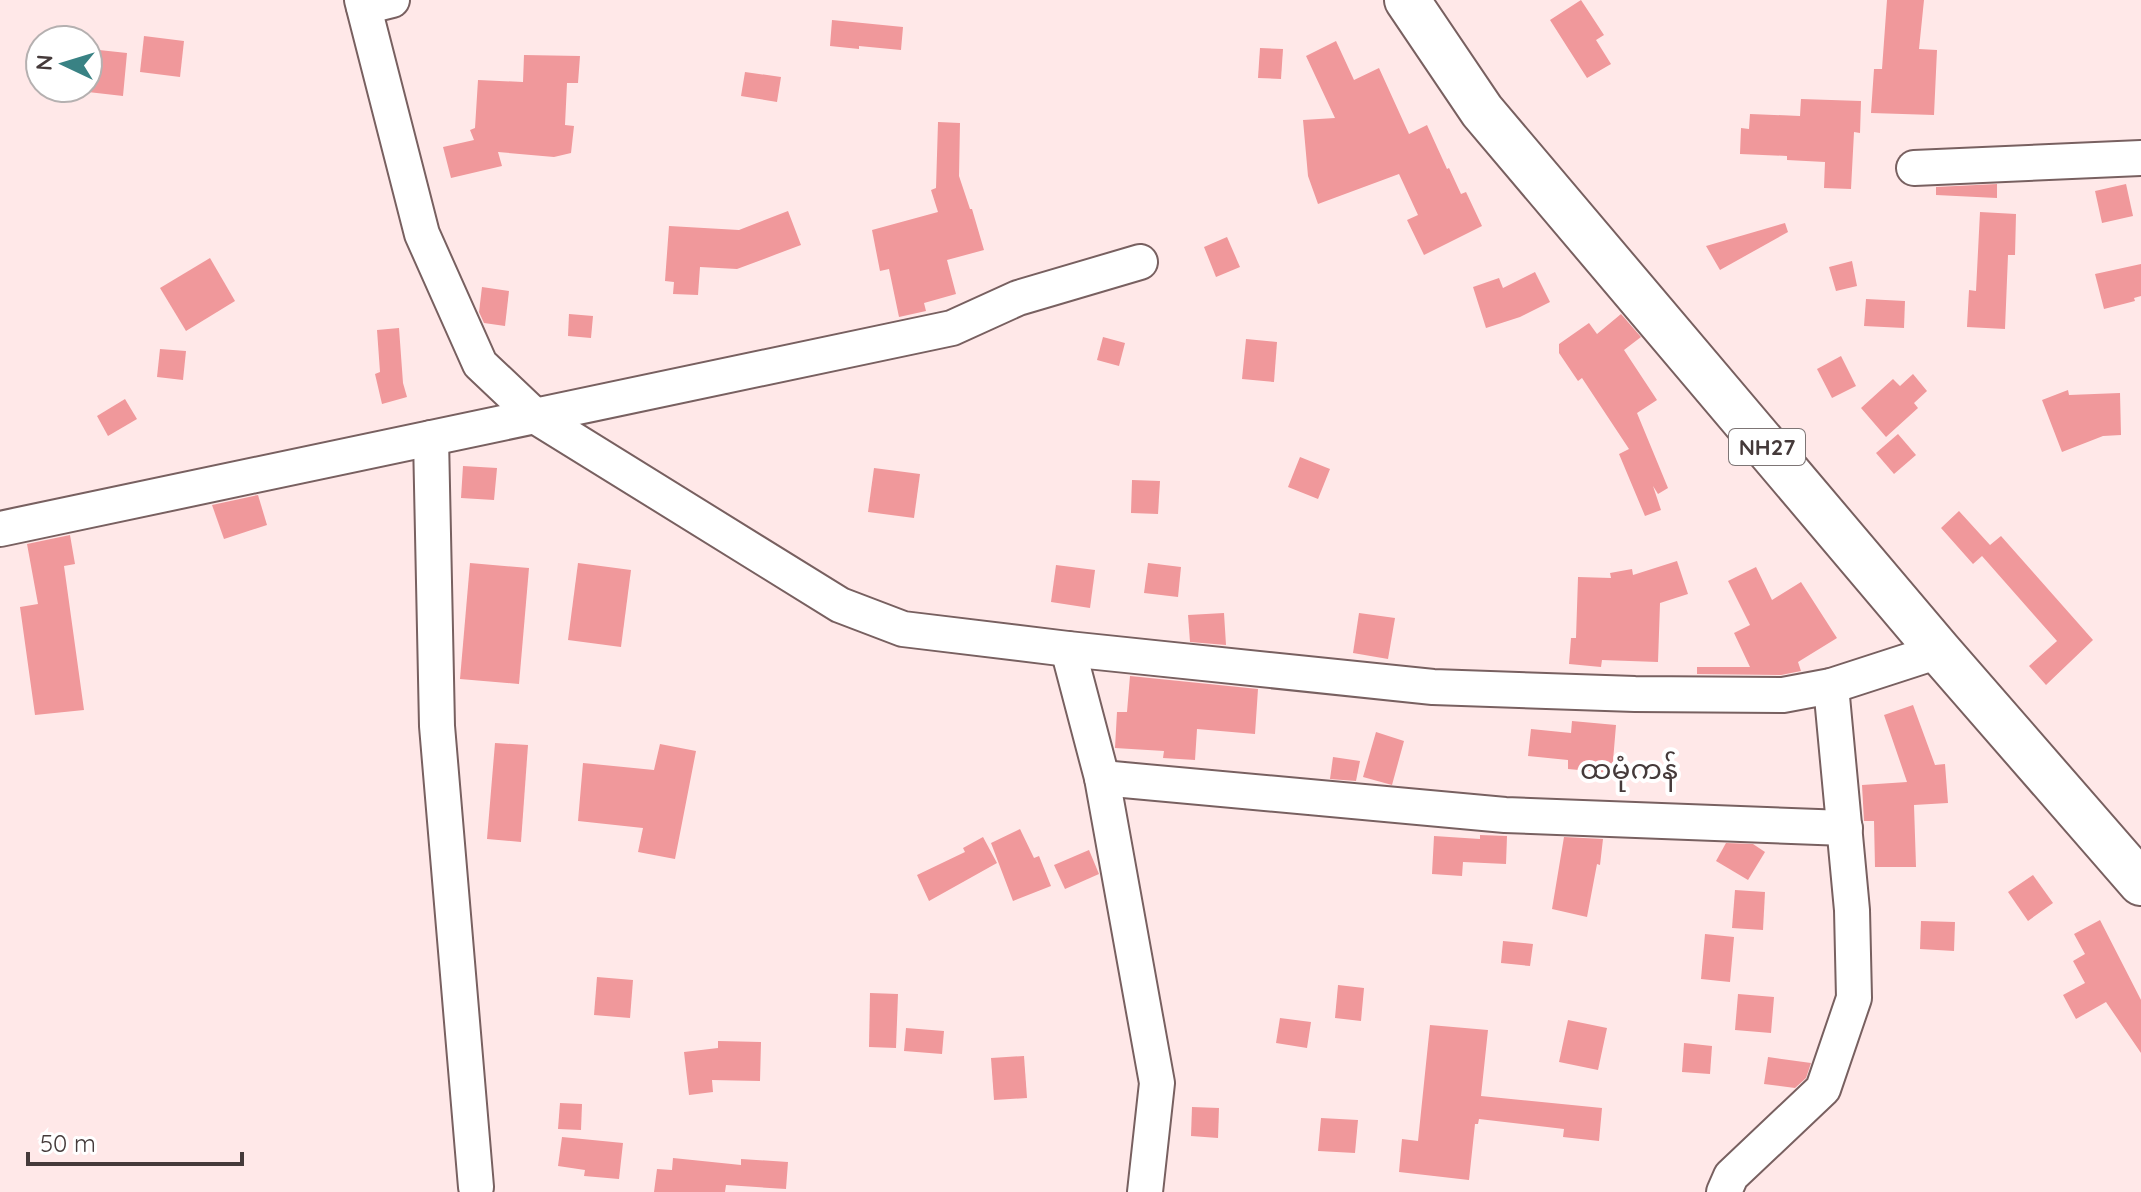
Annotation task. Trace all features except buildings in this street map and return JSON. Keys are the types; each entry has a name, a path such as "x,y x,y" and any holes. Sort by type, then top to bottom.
{"highway":[{"name":"NH27","path":"1407,0 1482,111 1939,651 2141,883"}],"street":[{"path":"373,2 422,234 480,364 535,416 840,605 903,629 1433,687 1783,695 1831,686 1939,651"},
{"path":"1914,168 2141,158"},
{"path":"0,529 952,328 1018,298 1140,262"},
{"path":"431,438 437,726 476,1187"},
{"path":"1068,649 1102,778 1157,1083 1145,1192"},
{"path":"1724,1192 1731,1176 1823,1089 1854,998 1852,910 1831,686"},
{"path":"1102,778 1505,815 1845,828"}],"district":[{"name":"ထမုံကန်","path":"1629,769"}]}
